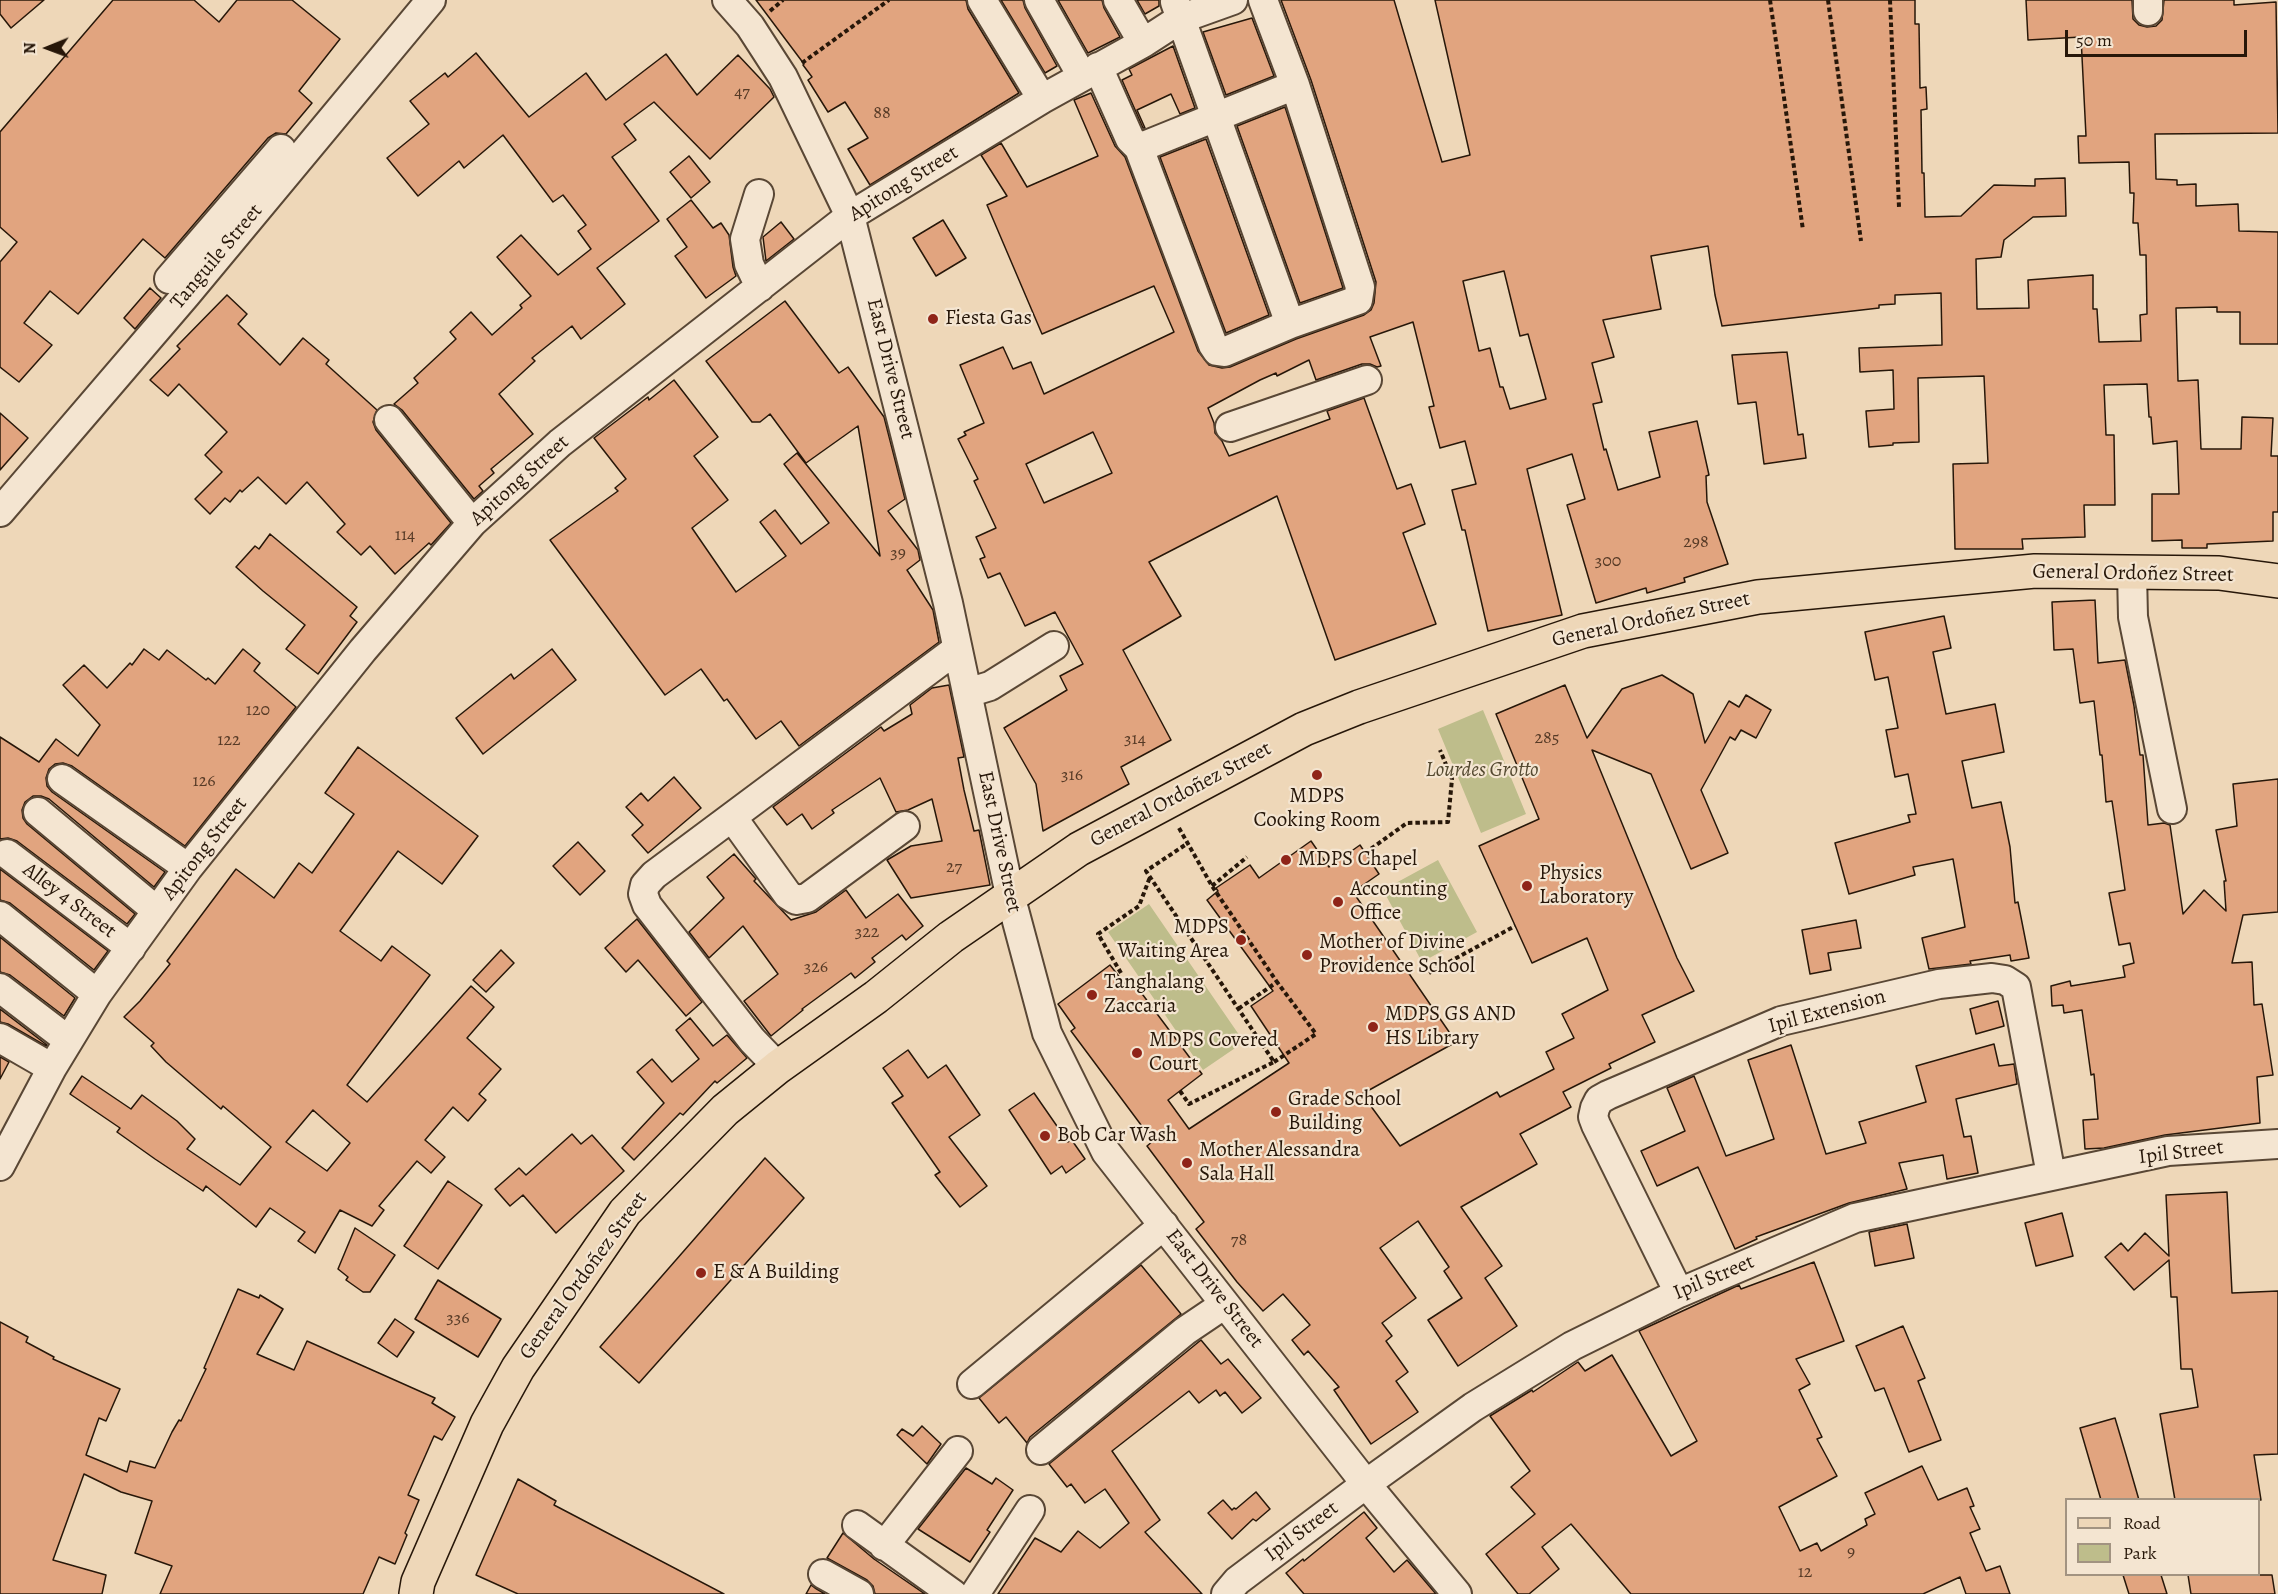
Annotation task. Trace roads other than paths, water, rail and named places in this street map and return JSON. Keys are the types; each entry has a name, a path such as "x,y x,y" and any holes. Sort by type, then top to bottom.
{"main road":[{"name":"General Ordoñez Street","path":"416,1594 418,1582 487,1424 518,1368 625,1212 725,1110 778,1067 876,996 951,937 1079,849 1304,729 1359,706 1583,631 1758,597 2035,571 2218,573 2278,581"}],"street":[{"name":"Tanguile Street","path":"0,512 186,295 431,0"},
{"name":"East Drive Street","path":"727,0 750,26 783,76 850,216 948,603 1010,895 1047,1033 1106,1152 1366,1484 1457,1594"},
{"path":"982,0 1042,99"},
{"path":"1039,0 1090,71 1130,139 1139,148 1213,345 1217,351 1224,352 1290,324 1358,300 1360,294 1360,287 1295,85 1263,0"},
{"path":"1118,0 1143,43"},
{"name":"Apitong Street","path":"0,1166 68,1040 97,994 157,910 363,650 472,523 560,442 850,216 1042,99 1143,43 1177,10 1233,0"},
{"path":"1177,10 1290,324"},
{"path":"1139,148 1295,85"},
{"path":"169,279 281,149"},
{"path":"759,194 745,239 749,264 760,286"},
{"path":"1230,427 1367,380"},
{"path":"389,420 472,523"},
{"path":"2132,573 2133,617 2172,808"},
{"path":"967,693 990,686 1054,646"},
{"path":"778,1067 752,1040 647,906 643,894 645,885 654,875 957,649"},
{"path":"62,779 188,868"},
{"path":"38,812 157,910"},
{"path":"732,817 788,895 796,900 807,898 905,826"},
{"name":"Alley 4 Street","path":"7,855 131,948"},
{"path":"0,916 97,994"},
{"name":"Ipil Extension","path":"1679,1293 1596,1125 1593,1117 1594,1108 1599,1100 1608,1095 1781,1021 1939,984 1992,978 2005,980 2016,987 2051,1175"},
{"path":"0,988 68,1040"},
{"path":"0,1038 52,1068"},
{"name":"Ipil Street","path":"1226,1594 1237,1581 1473,1407 1572,1346 1679,1293 1855,1218 2168,1151 2278,1144"},
{"path":"972,1384 1164,1225"},
{"path":"1041,1450 1185,1331 1225,1304"},
{"path":"885,1546 958,1451"},
{"path":"975,1594 1030,1510"},
{"path":"857,1525 953,1594"},
{"path":"823,1574 859,1594"}],"place":[{"name":"Fiesta Gas","path":"933,319"},
{"name":"MDPS Cooking Room","path":"1317,775"},
{"name":"MDPS Chapel","path":"1286,860"},
{"name":"Physics Laboratory","path":"1527,886"},
{"name":"Accounting Office","path":"1338,902"},
{"name":"MDPS Waiting Area","path":"1241,940"},
{"name":"Mother of Divine Providence School","path":"1307,955"},
{"name":"Tanghalang Zaccaria","path":"1092,995"},
{"name":"MDPS GS AND HS Library","path":"1373,1027"},
{"name":"MDPS Covered Court","path":"1137,1053"},
{"name":"Grade School Building","path":"1276,1112"},
{"name":"Bob Car Wash","path":"1045,1136"},
{"name":"Mother Alessandra Sala Hall","path":"1187,1163"},
{"name":"E & A Building","path":"701,1273"}],"park label":[{"name":"Lourdes Grotto","path":"1482,771"}]}
